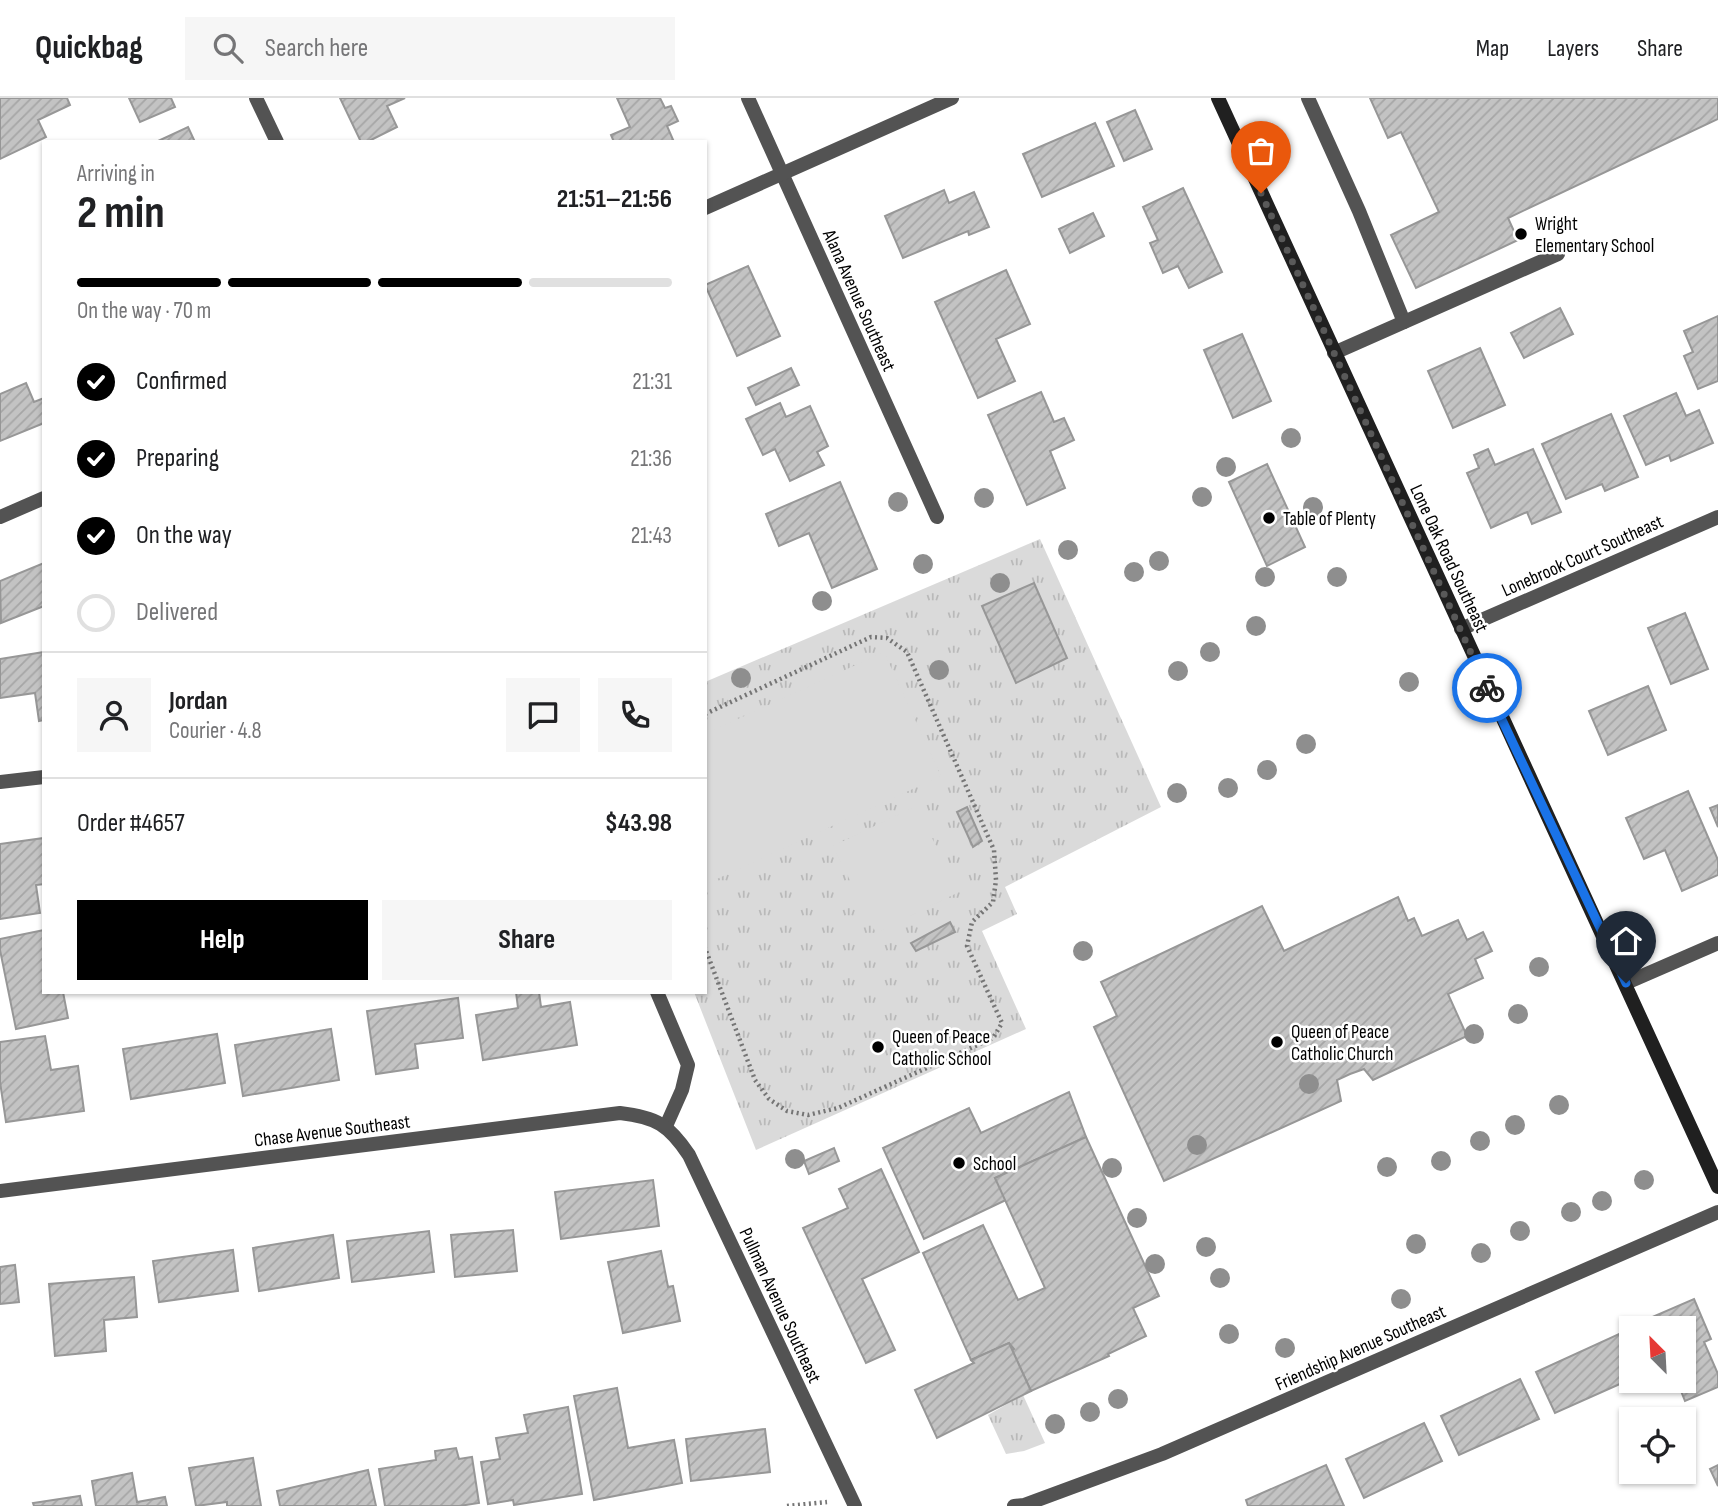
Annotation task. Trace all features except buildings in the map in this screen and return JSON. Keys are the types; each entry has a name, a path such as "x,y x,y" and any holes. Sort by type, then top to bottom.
{"street":[{"path":"256,98 276,140"},
{"name":"Alana Avenue Southeast","path":"748,98 937,517"},
{"path":"707,207 952,98"},
{"name":"Lone Oak Road Southeast","path":"1218,98 1718,1187"},
{"path":"1308,98 1359,211 1404,322"},
{"path":"1334,353 1558,254"},
{"path":"0,517 42,499"},
{"name":"Lonebrook Court Southeast","path":"1461,629 1718,517"},
{"path":"0,782 42,777"},
{"path":"1626,983 1718,943"},
{"path":"658,994 688,1065 682,1090 666,1126"},
{"name":"Chase Avenue Southeast","path":"0,1191 620,1113 644,1116 666,1126"},
{"name":"Pullman Avenue Southeast","path":"666,1126 689,1155 855,1506"},
{"name":"Friendship Avenue Southeast","path":"1014,1506 1024,1505 1162,1454 1718,1212"}],"path":[{"path":"707,713 871,637 887,638 907,652 994,850 996,880 993,902 972,922 967,946 1002,1023 993,1038 838,1108 808,1115 787,1111 769,1098 755,1080 707,953"},
{"path":"787,1506 827,1502"}],"green space":[{"path":"1040,539 1161,807 1005,887 1017,914 982,931 1026,1029 756,1150 695,994 707,994 707,681"},
{"path":"884,652 941,776 707,884 707,733"},
{"path":"916,806 959,892 876,933 833,846"},
{"path":"1023,1395 1045,1443 1006,1454 988,1415"}],"way so far":[{"path":"1261,193 1487,688"}],"place":[{"name":"Wright Elementary School","path":"1521,234"},
{"name":"Table of Plenty","path":"1269,518"},
{"name":"Queen of Peace Catholic Church","path":"1277,1042"},
{"name":"Queen of Peace Catholic School","path":"878,1047"},
{"name":"School","path":"959,1163"}],"route":[{"path":"1487,688 1626,983"}]}
